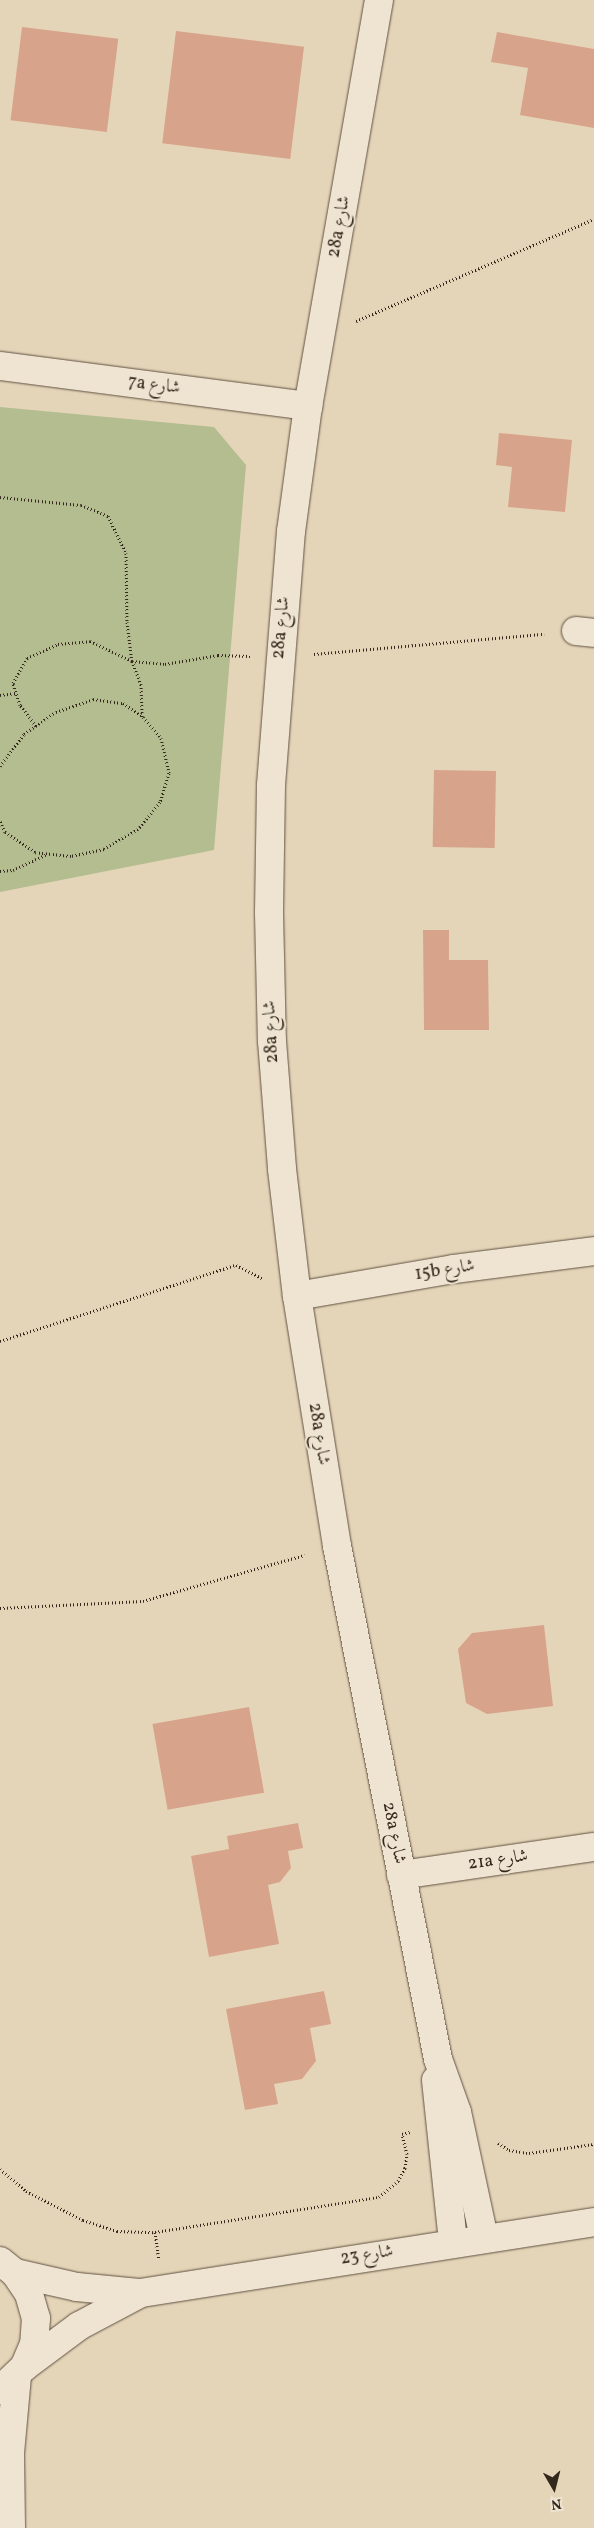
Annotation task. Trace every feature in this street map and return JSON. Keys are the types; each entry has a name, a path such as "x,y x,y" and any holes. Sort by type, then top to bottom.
{"street":[{"name":"28a شارع","path":"379,0 308,406 291,531 279,657 269,913 272,1041 282,1169 297,1296 337,1546 438,2059 436,2087 450,2126 484,2238"},
{"name":"7a شارع","path":"0,366 308,406"},
{"name":"15b شارع","path":"297,1296 454,1269 594,1251"},
{"name":"21a شارع","path":"401,1875 594,1847"},
{"name":"28a شارع","path":"450,2126 453,2242"},
{"name":"شارع 23","path":"7,2267 77,2287 141,2293 453,2242 594,2222"},
{"path":"7,2267 29,2294 36,2318 34,2344 14,2378 10,2453 11,2528"},
{"name":"شارع 23","path":"14,2378 79,2326 141,2293"},
{"path":"0,2502 11,2528"}],"path":[{"path":"320,336 594,219"},
{"path":"0,497 81,505 108,516 126,553 127,622 132,661 141,684 142,717"},
{"path":"0,695 17,693"},
{"path":"0,766 24,734 56,712 93,699 123,703 142,717 161,738 169,773 160,802 138,829 104,850 71,856 35,852 5,832 0,821"},
{"path":"0,871 13,870 49,854"},
{"path":"0,1341 236,1265 297,1296"},
{"path":"0,1608 143,1601 337,1546"},
{"path":"0,2169 26,2191 84,2220 117,2231 155,2232 379,2198 398,2181 405,2168 406,2154 402,2134 484,2121 491,2137 499,2144 520,2152 594,2144"}],"green space":[{"path":"0,407 214,427 246,465 214,850 0,892"}],"building":[{"path":"22,27 118,39 107,132 11,120"},
{"path":"176,31 304,47 290,159 162,143"},
{"path":"497,32 594,49 594,128 520,115 528,68 491,62"},
{"path":"499,433 572,440 565,512 508,507 512,467 496,465"},
{"path":"434,770 496,771 495,848 433,847"},
{"path":"423,930 449,930 449,960 488,960 489,1030 424,1030"},
{"path":"544,1625 553,1706 487,1714 466,1703 458,1649 472,1633"},
{"path":"249,1707 264,1793 168,1810 152,1724"},
{"path":"298,1823 303,1848 288,1851 291,1868 280,1882 268,1885 279,1944 209,1957 191,1856 229,1849 227,1836"},
{"path":"324,1991 331,2024 310,2028 316,2061 302,2079 274,2084 278,2104 245,2110 226,2009"}]}
